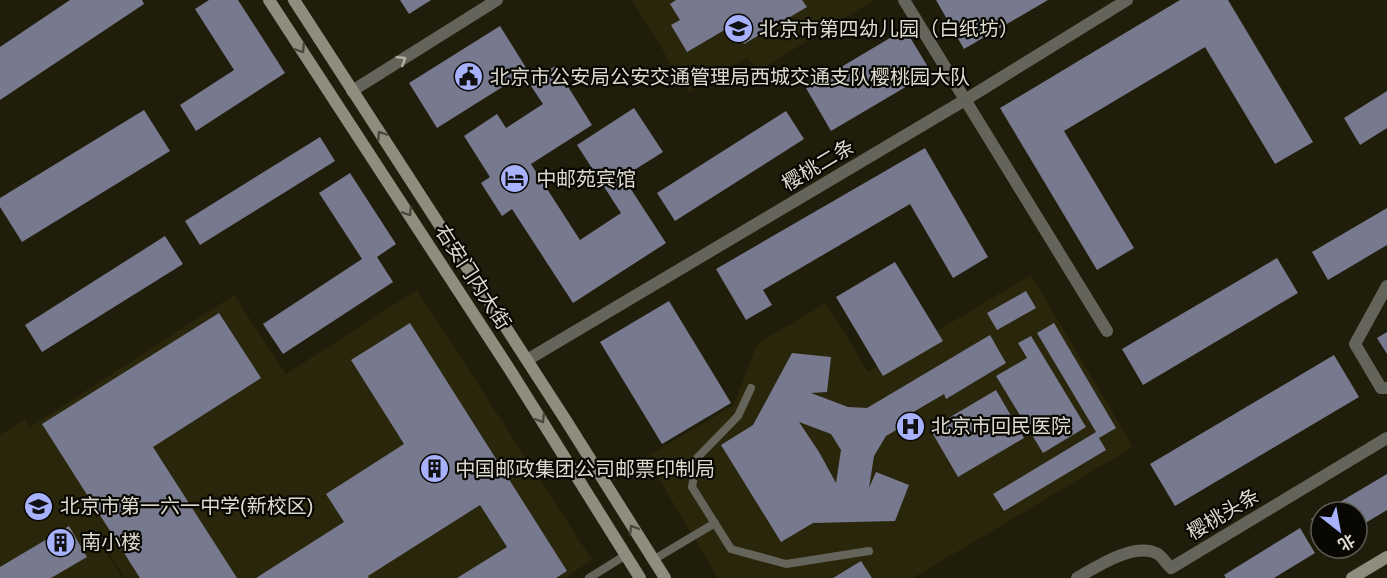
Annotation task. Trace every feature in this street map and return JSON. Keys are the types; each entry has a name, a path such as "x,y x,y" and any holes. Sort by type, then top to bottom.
{"main road":[{"name":"右安门内大街","path":"269,0 510,370 640,578"},
{"name":"右安门内大街","path":"294,0 665,578"},
{"path":"336,102 352,91"},
{"path":"510,370 527,360"},
{"path":"1352,578 1387,557"}],"street":[{"path":"352,91 497,0"},
{"path":"904,0 1107,331"},
{"name":"樱桃二条","path":"527,360 965,100 1127,0"},
{"path":"1387,286 1355,344 1381,388 1387,388"},
{"name":"樱桃头条","path":"1077,578 1111,558 1141,551 1158,554 1174,573 1387,438"}],"lane":[{"path":"751,388 738,416 697,458 692,488 731,549 786,564 869,551"},
{"path":"653,560 715,523"},
{"path":"589,578 626,555"}],"shaded area":[{"name":"北京市第四幼儿园（白纸坊）","path":"632,0 874,0 757,72 748,57 689,93"},
{"name":"北京市回民医院","path":"1031,275 1133,447 913,578 718,578 646,457 734,405 757,344 826,303 868,372"},
{"name":"中国邮政集团公司邮票印制局","path":"417,290 592,560 565,578 125,578 86,518 122,578 0,578 0,435 25,419 30,427 234,295 286,374"}],"building":[{"path":"70,0 142,0 144,4 0,100 0,47"},
{"path":"209,0 238,0 285,73 196,131 180,105 234,70 195,9"},
{"path":"400,0 431,0 409,14"},
{"path":"676,0 802,0 807,7 744,44 733,25 687,52 671,25 680,20 670,4"},
{"path":"936,0 1048,0 964,49"},
{"path":"1180,0 1228,0 1313,142 1275,164 1205,47 1064,131 1134,248 1097,270 1000,108"},
{"name":"北京市公安局公安交通管理局西城交通支队樱桃园大队","path":"500,26 528,71 437,128 409,83"},
{"path":"905,29 931,72 831,131 806,88"},
{"path":"555,66 592,125 531,164 580,240 621,213 577,145 634,108 663,152 623,177 666,243 573,303 512,209 502,216 481,183 490,177 464,136 497,114 506,128 543,104 529,83"},
{"path":"1387,91 1387,128 1360,145 1344,118"},
{"path":"144,110 170,151 22,242 0,207 0,198"},
{"path":"786,111 804,139 675,221 657,193"},
{"path":"320,137 335,161 200,245 185,221"},
{"path":"925,148 988,257 953,278 910,204 763,290 772,305 746,320 716,269"},
{"path":"350,173 396,244 377,257 393,282 283,354 263,324 362,259 319,193"},
{"path":"1387,208 1387,245 1328,280 1312,252"},
{"path":"165,236 183,264 42,352 25,325"},
{"path":"1277,258 1298,293 1143,385 1122,349"},
{"path":"895,262 943,341 883,376 836,297"},
{"path":"1026,291 1036,308 997,330 987,313"},
{"path":"669,301 731,403 662,444 600,342"},
{"path":"219,313 261,378 153,447 237,578 140,578 42,424"},
{"name":"中国邮政集团公司邮票印制局","path":"410,323 567,571 556,578 457,578 507,547 480,505 368,576 369,578 256,578 344,522 326,494 404,444 351,360"},
{"path":"1054,323 1116,428 1099,438 1106,450 1004,511 993,494 1096,432 1037,333"},
{"path":"1387,332 1387,354 1377,338"},
{"path":"990,335 1006,363 946,399 944,394 910,414 913,420 886,436 874,456 869,488 876,472 909,485 895,521 813,523 781,542 721,445 753,425 792,353 831,357 827,392 811,393 848,407 867,408","holes":["799,422 831,434 841,450 836,483"]},
{"path":"1031,336 1086,427 1043,453 996,376 1027,358 1018,343"},
{"path":"1334,355 1359,397 1175,506 1150,464"},
{"path":"996,390 1024,438 958,477 930,429"},
{"path":"1387,474 1387,510 1369,521 1369,500 1343,500"},
{"name":"南小楼","path":"69,526 87,557 51,578 0,578 0,567"},
{"path":"1300,528 1309,543 1309,557 1274,578 1226,578 1224,575"},
{"path":"861,561 872,578 833,578"}],"place":[{"name":"北京市第四幼儿园（白纸坊）","path":"738,29"},
{"name":"北京市公安局公安交通管理局西城交通支队樱桃园大队","path":"469,77"},
{"name":"中邮苑宾馆","path":"515,179"},
{"name":"北京市回民医院","path":"910,426"},
{"name":"中国邮政集团公司邮票印制局","path":"434,469"},
{"name":"北京市第一六一中学(新校区)","path":"39,506"},
{"name":"南小楼","path":"60,542"}]}
